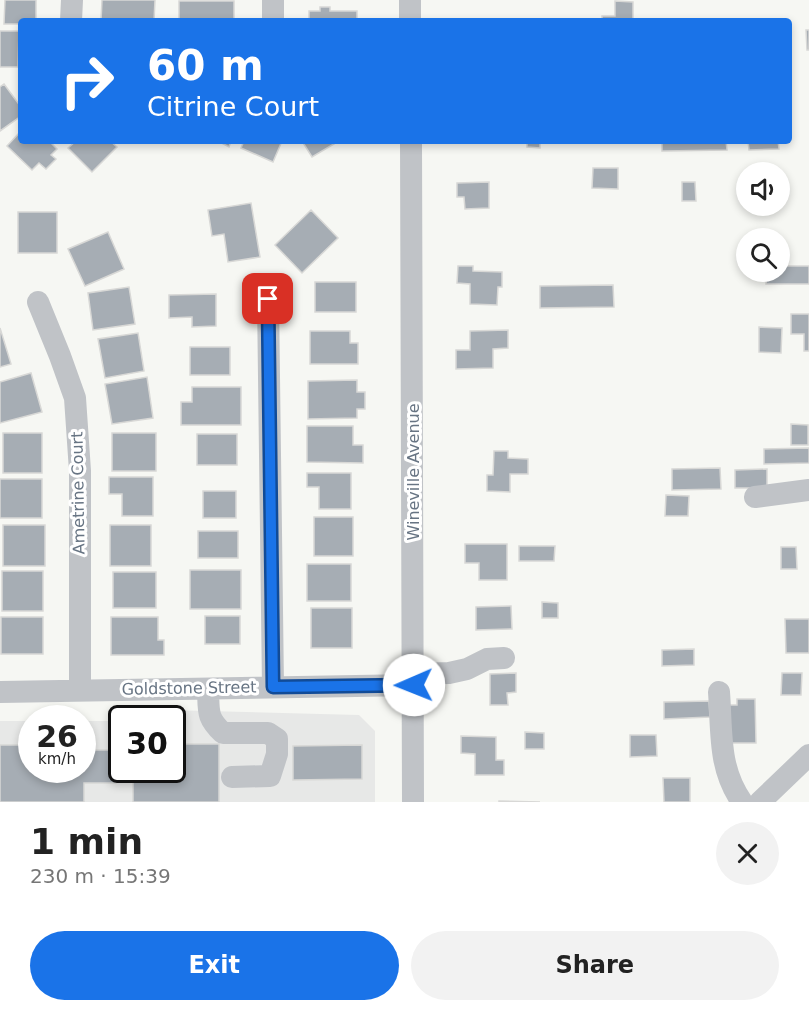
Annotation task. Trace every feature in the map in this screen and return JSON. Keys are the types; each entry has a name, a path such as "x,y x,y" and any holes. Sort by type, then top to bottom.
{"street":[{"path":"71,18 72,0"},
{"path":"273,0 273,18"},
{"path":"410,0 410,18"},
{"name":"Wineville Avenue","path":"411,144 413,802"},
{"path":"268,299 273,687"},
{"name":"Ametrine Court","path":"38,302 75,398 80,471 80,690"},
{"path":"755,497 809,490"},
{"name":"Goldstone Street","path":"0,692 273,687 414,679 467,669 487,659 504,658"},
{"path":"208,689 208,710 212,722 223,733 268,733 277,739 277,754 270,776 232,777"},
{"path":"719,692 724,765 733,788 742,802"},
{"path":"760,802 809,755"}],"shaded area":[{"path":"186,710 359,715 375,731 375,802 0,802 0,721 18,721 18,783 96,783 96,721 108,721 108,783 186,783"}],"building":[{"path":"5,0 36,0 36,18 18,18 18,24 4,24"},
{"path":"102,0 155,0 154,18 101,18"},
{"path":"179,1 234,1 234,18 179,18"},
{"path":"615,1 633,2 633,18 602,18 602,16 615,16"},
{"path":"320,7 330,7 330,11 357,11 357,18 309,18 309,11 320,11"},
{"path":"806,30 809,30 809,50 807,50"},
{"path":"0,31 18,31 18,67 0,67"},
{"path":"4,84 18,103 18,118 0,131 0,87"},
{"path":"18,134 18,144 52,144 57,149 51,155 56,159 46,169 39,163 32,170 7,146"},
{"path":"73,144 114,144 117,147 92,172 68,148"},
{"path":"243,144 281,144 273,162 241,148"},
{"path":"304,144 334,144 312,157"},
{"path":"527,144 540,144 540,148 527,147"},
{"path":"662,144 726,144 727,150 662,151"},
{"path":"748,144 778,144 779,149 749,150"},
{"path":"593,168 618,168 618,189 592,188"},
{"path":"489,182 489,208 465,209 464,197 457,197 457,183"},
{"path":"682,182 695,182 696,201 682,201"},
{"path":"251,203 260,257 228,262 224,234 212,236 208,210"},
{"path":"311,210 338,238 302,273 275,245"},
{"path":"18,212 57,212 57,253 18,253"},
{"path":"108,232 124,269 85,286 68,249"},
{"path":"458,266 473,266 473,271 502,272 502,287 498,287 497,305 470,304 470,284 457,283"},
{"path":"790,266 809,266 809,284 766,284 766,282 790,282"},
{"path":"315,282 356,282 356,312 315,312"},
{"path":"613,285 614,307 540,308 540,286"},
{"path":"129,287 135,324 93,330 88,293"},
{"path":"216,294 216,326 192,327 192,317 169,318 169,295"},
{"path":"791,314 809,314 809,351 804,351 804,334 791,334"},
{"path":"759,327 782,328 781,353 759,352"},
{"path":"0,328 11,364 0,367"},
{"path":"508,330 508,348 493,349 493,368 456,369 456,350 470,350 470,331"},
{"path":"310,331 350,331 350,343 358,343 358,364 310,364"},
{"path":"138,333 144,371 105,378 98,339"},
{"path":"190,347 230,347 230,375 190,375"},
{"path":"31,373 42,412 0,423 0,382"},
{"path":"147,377 153,418 112,424 105,384"},
{"path":"357,380 357,392 365,392 365,409 357,409 357,418 308,419 308,381"},
{"path":"192,387 241,387 241,425 181,425 181,402 192,402"},
{"path":"791,424 808,425 808,445 791,445"},
{"path":"307,426 353,426 353,445 363,445 363,463 307,462"},
{"path":"3,433 42,433 42,473 3,473"},
{"path":"112,433 156,433 156,471 112,471"},
{"path":"197,434 237,434 237,465 197,465"},
{"path":"809,448 809,463 764,464 764,449"},
{"path":"494,451 508,451 508,458 528,459 528,474 510,474 510,492 487,491 487,475 493,475"},
{"path":"720,468 721,489 672,490 672,469"},
{"path":"767,469 767,488 735,488 735,470"},
{"path":"307,473 351,473 351,509 319,509 319,487 307,487"},
{"path":"109,477 153,477 153,516 122,516 122,494 109,494"},
{"path":"0,479 42,479 42,518 0,518"},
{"path":"203,491 236,491 236,518 203,518"},
{"path":"666,495 689,496 688,516 665,516"},
{"path":"314,517 353,517 353,556 314,556"},
{"path":"3,525 45,525 45,566 3,566"},
{"path":"110,525 151,525 151,566 110,566"},
{"path":"198,531 238,531 238,558 198,558"},
{"path":"465,544 507,544 507,580 479,580 479,563 465,563"},
{"path":"519,546 555,546 554,561 519,561"},
{"path":"781,547 796,547 797,569 781,569"},
{"path":"307,564 351,564 351,601 307,601"},
{"path":"190,570 241,570 241,609 190,609"},
{"path":"2,571 43,571 43,611 2,611"},
{"path":"113,572 156,572 156,608 113,608"},
{"path":"542,602 558,603 558,618 542,618"},
{"path":"511,606 512,629 476,630 476,607"},
{"path":"311,608 352,608 352,648 311,648"},
{"path":"205,616 240,616 240,644 205,644"},
{"path":"1,617 43,617 43,654 1,654"},
{"path":"111,617 158,617 158,640 164,640 164,655 111,655"},
{"path":"785,619 809,619 809,653 786,653"},
{"path":"694,649 694,665 662,666 662,650"},
{"path":"516,673 516,692 507,693 508,705 490,705 490,674"},
{"path":"782,673 802,673 801,695 781,695"},
{"path":"737,699 755,699 756,743 728,743 727,705 737,705"},
{"path":"709,701 710,717 664,719 664,702"},
{"path":"525,732 544,733 544,749 525,749"},
{"path":"630,735 656,735 657,756 630,757"},
{"path":"461,736 496,737 496,760 504,760 504,775 475,775 475,754 461,753"},
{"path":"186,744 219,744 219,802 133,802 133,783 186,783"},
{"path":"0,745 18,745 18,783 84,783 84,802 0,802"},
{"path":"362,745 362,779 293,780 293,746"},
{"path":"96,750 108,750 108,783 96,783"},
{"path":"663,778 690,778 690,802 664,802"}],"route":[{"path":"268,299 273,687 414,685"}]}
